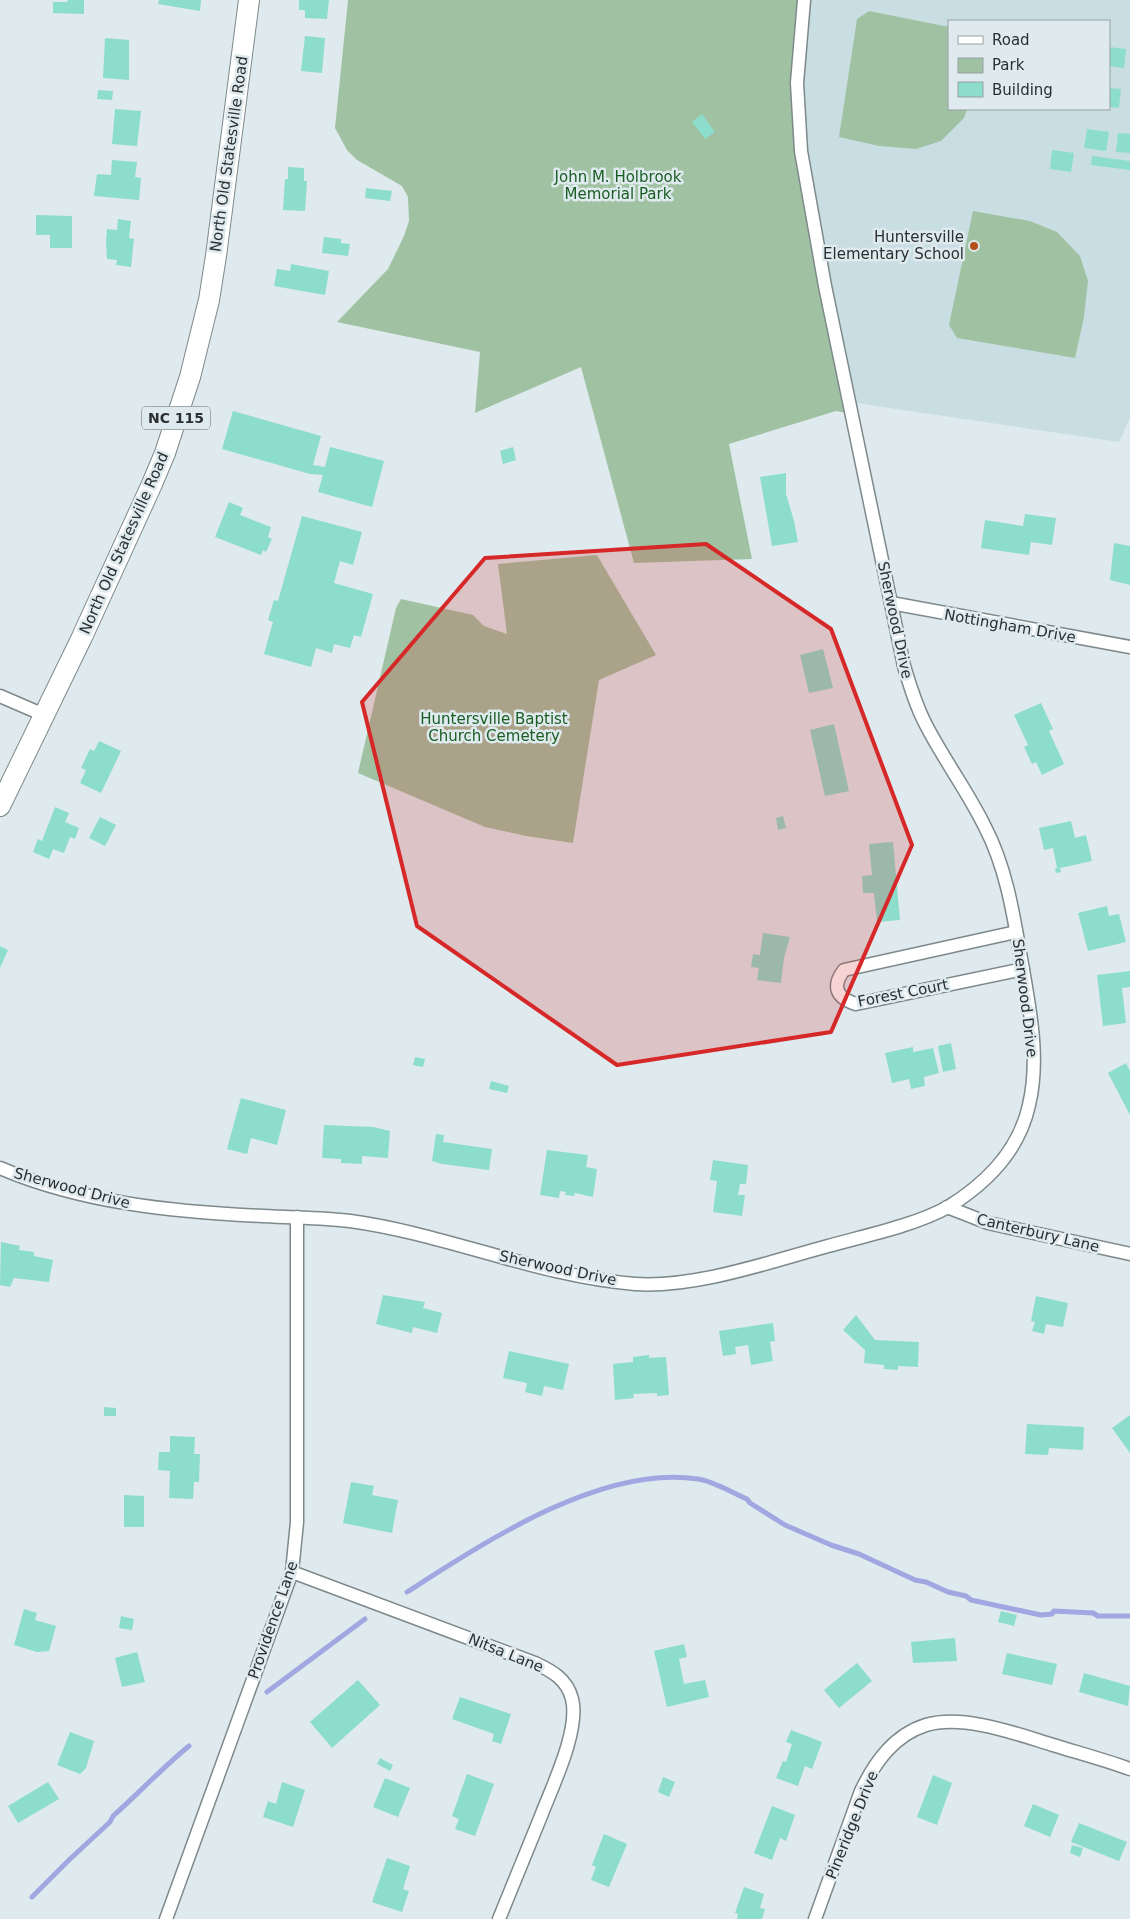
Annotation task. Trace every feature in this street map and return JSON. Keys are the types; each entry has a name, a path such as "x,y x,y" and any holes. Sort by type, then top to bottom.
{"main road":[{"name":"North Old Statesville Road","path":"0,806 152,484 165,453 190,377 209,300 216,256 249,0"}],"street":[{"name":"Sherwood Drive","path":"0,1168 97,1198 150,1208 339,1220 372,1224 415,1233 560,1271 602,1280 648,1284 695,1280 743,1269 915,1220 946,1207 980,1185 1005,1159 1016,1144 1031,1100 1034,1073 1034,1049 1023,969 1008,892 998,859 985,827 925,724 904,666 825,286 801,151 797,83 804,0"},
{"name":"Nottingham Drive","path":"890,603 1130,646"},
{"path":"0,696 44,715"},
{"name":"Forest Court","path":"1016,932 844,970 837,979 837,991 846,1001 856,1004 1023,969"},
{"name":"Canterbury Lane","path":"946,1207 988,1223 1130,1254"},
{"name":"Providence Lane","path":"166,1919 292,1572 297,1522 297,1217"},
{"name":"Nitsa Lane","path":"292,1572 535,1663 554,1673 568,1689 574,1713 570,1738 555,1781 499,1919"},
{"name":"Pineridge Drive","path":"815,1919 870,1772 882,1754 909,1732 935,1722 973,1724 1016,1734 1130,1769"}],"highlighted area":[{"path":"706,544 831,629 912,845 831,1032 617,1065 417,926 362,702 485,558"}],"shaded area":[{"name":"Huntersville Elementary School","path":"804,0 1130,0 1130,418 1119,442 849,402 801,151"}],"green space":[{"name":"John M. Holbrook Memorial Park","path":"348,0 804,0 798,125 852,414 836,411 729,444 752,559 634,563 581,367 475,413 480,352 337,322 388,269 409,221 408,197 402,186 357,160 347,150 335,128"},
{"path":"869,11 948,27 948,110 967,110 964,118 941,141 916,149 879,146 839,137 857,19"},
{"path":"973,211 1030,221 1057,232 1080,256 1088,281 1084,317 1075,358 957,338 949,325"},
{"name":"Huntersville Baptist Church Cemetery","path":"597,555 656,655 599,680 573,843 526,836 485,827 358,773 396,608 401,599 473,615 484,626 507,634 498,564"}],"building":[{"path":"68,0 84,0 84,14 53,13 53,2 67,2"},
{"path":"159,0 201,0 200,11 158,4"},
{"path":"299,0 329,0 327,19 305,18 305,10 299,10"},
{"path":"305,36 325,38 322,73 301,71"},
{"path":"105,38 129,40 129,80 103,78"},
{"path":"1110,47 1126,49 1124,68 1110,66"},
{"path":"1110,88 1121,89 1119,108 1110,107"},
{"path":"98,90 113,91 112,100 97,99"},
{"path":"115,109 141,111 137,146 112,144"},
{"path":"702,114 715,132 705,139 692,122"},
{"path":"1087,129 1109,132 1106,151 1084,148"},
{"path":"1118,133 1130,134 1130,153 1116,152"},
{"path":"1052,150 1074,153 1071,172 1050,169"},
{"path":"1092,156 1130,161 1130,170 1091,165"},
{"path":"112,160 137,162 135,177 141,178 139,200 94,196 97,174 111,175"},
{"path":"288,167 304,168 304,181 307,181 305,211 283,210 285,179 288,179"},
{"path":"366,188 392,191 390,201 365,198"},
{"path":"36,215 72,216 72,248 50,248 50,235 36,235"},
{"path":"118,219 131,221 129,238 134,239 131,267 116,265 117,260 107,259 107,229 117,230"},
{"path":"324,237 341,239 341,243 350,244 348,256 322,253"},
{"path":"291,264 329,271 325,295 274,286 277,269 290,271"},
{"path":"233,411 321,436 313,465 325,467 330,447 384,461 372,507 318,492 323,475 310,474 222,449"},
{"path":"513,447 516,460 503,464 500,451"},
{"path":"786,473 786,494 798,542 772,546 760,477"},
{"path":"229,502 243,508 240,515 271,527 268,537 272,539 266,552 263,550 261,555 215,537"},
{"path":"1025,514 1056,518 1052,545 1031,542 1029,555 981,548 985,520 1023,526"},
{"path":"302,516 362,532 353,565 340,561 334,583 373,594 361,637 354,635 350,648 334,644 332,653 316,648 311,667 264,654 273,622 268,620 274,600 278,601"},
{"path":"1114,543 1130,546 1130,585 1110,580"},
{"path":"823,649 833,688 809,693 800,655"},
{"path":"1041,703 1053,729 1049,731 1064,764 1042,775 1036,762 1032,764 1024,747 1028,745 1014,715"},
{"path":"834,724 849,791 825,796 810,730"},
{"path":"99,741 121,751 101,793 80,783 86,770 81,768 90,749 94,751"},
{"path":"55,807 69,813 65,822 79,828 75,839 70,837 64,853 53,849 49,859 33,852 38,839 42,841"},
{"path":"783,816 786,828 778,830 776,818"},
{"path":"100,817 116,825 105,846 89,838"},
{"path":"1071,821 1075,838 1086,835 1092,861 1060,868 1061,872 1056,873 1055,869 1057,868 1053,848 1044,850 1039,828"},
{"path":"893,842 900,920 877,922 874,893 863,893 862,876 872,875 869,844"},
{"path":"1107,906 1109,916 1119,914 1126,942 1088,951 1078,913"},
{"path":"763,933 790,937 784,958 781,983 757,980 759,968 751,967 753,954 760,955"},
{"path":"0,946 8,950 0,968"},
{"path":"1130,971 1130,987 1122,988 1126,1023 1103,1026 1097,975"},
{"path":"951,1043 956,1069 943,1072 938,1046"},
{"path":"913,1047 913,1052 933,1048 939,1073 924,1077 925,1086 911,1089 909,1079 892,1083 885,1053"},
{"path":"415,1057 425,1059 423,1067 413,1065"},
{"path":"1126,1063 1130,1071 1130,1115 1108,1073"},
{"path":"491,1081 509,1086 507,1093 489,1089"},
{"path":"241,1098 286,1110 277,1145 251,1138 247,1154 227,1149"},
{"path":"324,1125 373,1127 390,1131 388,1158 362,1156 362,1164 341,1163 341,1159 322,1158"},
{"path":"436,1134 444,1135 443,1142 492,1149 489,1170 432,1161"},
{"path":"547,1150 588,1155 586,1167 597,1169 593,1197 575,1193 574,1196 565,1195 566,1192 560,1191 559,1198 540,1195"},
{"path":"713,1160 748,1165 746,1184 740,1184 738,1195 745,1195 742,1216 713,1212 717,1181 710,1180"},
{"path":"1,1242 20,1246 19,1250 34,1252 34,1256 53,1260 49,1282 14,1278 10,1287 0,1285"},
{"path":"383,1295 425,1302 423,1308 442,1313 437,1333 413,1327 412,1333 376,1324"},
{"path":"1036,1296 1068,1303 1063,1327 1046,1324 1044,1334 1032,1331 1035,1322 1031,1321"},
{"path":"856,1315 875,1340 919,1342 918,1367 898,1366 898,1370 884,1369 884,1365 864,1363 865,1350 843,1330"},
{"path":"773,1323 775,1341 770,1342 773,1361 751,1365 748,1345 735,1347 736,1354 723,1356 719,1331"},
{"path":"509,1351 569,1364 563,1390 544,1386 542,1396 525,1392 527,1383 503,1378"},
{"path":"649,1355 649,1358 666,1357 669,1395 657,1396 657,1393 633,1394 634,1398 615,1400 613,1364 633,1362 633,1357"},
{"path":"104,1407 116,1408 116,1416 104,1416"},
{"path":"1130,1415 1130,1453 1112,1428"},
{"path":"1027,1424 1084,1427 1083,1450 1049,1448 1048,1455 1025,1454"},
{"path":"170,1436 195,1437 194,1454 200,1454 199,1482 194,1482 193,1499 169,1498 170,1471 158,1470 159,1452 170,1452"},
{"path":"351,1482 374,1486 372,1495 398,1500 392,1533 343,1523"},
{"path":"124,1495 144,1496 144,1527 124,1527"},
{"path":"24,1609 37,1613 35,1620 56,1626 49,1651 37,1652 14,1645"},
{"path":"1001,1611 1017,1615 1014,1626 998,1622"},
{"path":"121,1616 134,1619 132,1630 119,1628"},
{"path":"955,1638 957,1661 913,1663 911,1642"},
{"path":"684,1644 687,1657 679,1659 684,1684 705,1680 709,1697 667,1707 654,1651"},
{"path":"137,1652 145,1682 122,1687 115,1658"},
{"path":"1007,1653 1057,1664 1052,1685 1002,1674"},
{"path":"857,1663 872,1681 839,1708 824,1690"},
{"path":"1084,1673 1130,1686 1128,1706 1079,1692"},
{"path":"358,1680 380,1705 332,1748 310,1722"},
{"path":"460,1697 511,1714 501,1744 492,1741 494,1734 452,1719"},
{"path":"791,1730 822,1742 812,1769 805,1766 798,1786 776,1778 783,1761 786,1762 792,1744 786,1742"},
{"path":"70,1732 94,1741 86,1768 80,1774 57,1765"},
{"path":"380,1758 393,1765 390,1771 377,1764"},
{"path":"467,1774 494,1784 475,1836 455,1829 459,1819 452,1816"},
{"path":"933,1775 952,1783 937,1825 917,1817"},
{"path":"663,1777 675,1782 669,1797 658,1792"},
{"path":"385,1778 410,1788 398,1817 373,1807"},
{"path":"48,1782 59,1799 18,1823 8,1806"},
{"path":"282,1782 305,1790 293,1827 263,1817 268,1801 276,1804"},
{"path":"1033,1804 1059,1815 1050,1837 1024,1826"},
{"path":"772,1806 795,1815 786,1841 780,1838 772,1860 754,1853"},
{"path":"1079,1823 1127,1842 1119,1861 1071,1842"},
{"path":"604,1834 627,1844 609,1887 591,1880 596,1867 592,1865"},
{"path":"1072,1845 1083,1848 1080,1857 1070,1853"},
{"path":"387,1858 410,1866 403,1889 409,1891 402,1912 372,1902"},
{"path":"744,1887 764,1894 760,1908 765,1909 762,1919 737,1919 738,1914 735,1913"}],"waterway":[{"path":"407,1592 508,1530 546,1511 584,1495 623,1483 661,1477 704,1480 747,1499 750,1503 785,1525 831,1545 859,1554 915,1580 926,1582 948,1592 966,1596 971,1600 1041,1615 1052,1614 1054,1611 1093,1613 1098,1616 1130,1616"},
{"path":"267,1692 365,1619"},
{"path":"32,1897 110,1822 113,1816 189,1746"}],"place":[{"name":"Huntersville Elementary School","path":"974,246"}]}
